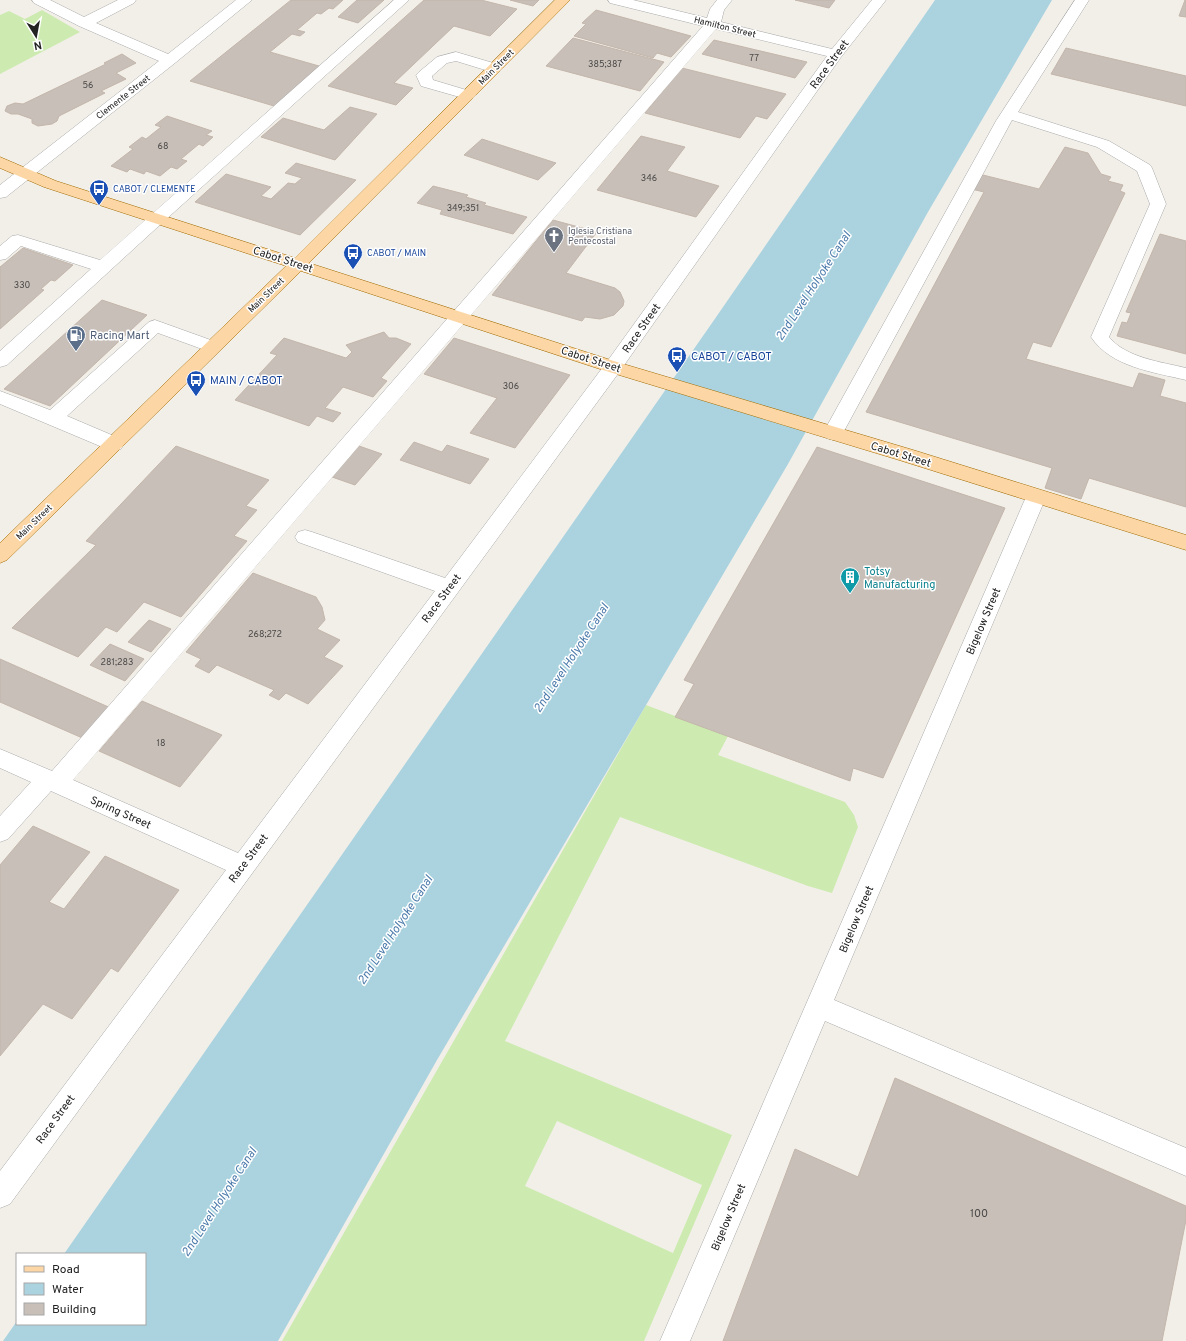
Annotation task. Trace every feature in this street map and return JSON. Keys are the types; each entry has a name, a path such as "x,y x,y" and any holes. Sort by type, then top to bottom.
{"main road":[{"name":"Main Street","path":"0,555 298,264 563,0"},
{"name":"Cabot Street","path":"0,162 50,184 621,369 828,431 1186,543"}],"street":[{"path":"39,0 84,23 170,60"},
{"path":"84,23 129,0"},
{"path":"0,361 156,218 402,0"},
{"name":"Hamilton Street","path":"615,0 836,54"},
{"path":"0,832 52,781 459,316 712,24 717,9 725,0"},
{"name":"Race Street","path":"0,1194 449,588 621,369 836,54 879,0"},
{"path":"828,431 1009,114 1082,0"},
{"name":"Clemente Street","path":"0,194 170,60 235,2"},
{"path":"468,94 426,83 424,75 442,60 456,56 495,68"},
{"path":"1009,114 1103,144 1144,168 1158,204 1100,337 1110,349 1135,360 1186,374"},
{"path":"0,255 18,240 103,267"},
{"path":"53,418 155,326 213,347"},
{"path":"0,397 114,444"},
{"name":"Bigelow Street","path":"675,1341 1036,497"},
{"path":"305,537 449,588"},
{"name":"Spring Street","path":"0,758 242,866"},
{"path":"818,1006 1186,1162"}],"green space":[{"path":"42,10 80,32 0,74 0,15 9,11 25,19"},
{"path":"646,705 728,736 718,755 845,802 854,815 858,827 832,893 808,886 620,817 505,1041 732,1135 644,1341 282,1341","holes":["557,1121 702,1185 673,1253 525,1186"]}],"water":[{"name":"2nd Level Holyoke Canal","path":"935,0 1052,0 928,212 788,464 437,1060 278,1341 3,1341 16,1322 16,1325 146,1325 146,1253 65,1253"}],"building":[{"path":"291,0 343,0 333,9 329,8 321,14 317,13 297,30 305,32 300,36 292,34 270,52 319,66 274,106 190,81"},
{"path":"357,0 384,0 358,23 338,17"},
{"path":"424,0 481,0 517,9 490,36 454,26 394,83 413,88 396,105 328,86"},
{"path":"510,0 539,0 533,6"},
{"path":"795,0 835,0 829,8"},
{"path":"1185,0 1186,17 1179,16"},
{"path":"596,10 691,36 671,57 657,53 653,58 574,36 586,24 582,23"},
{"path":"573,38 664,62 640,91 546,66"},
{"path":"714,40 807,62 795,78 702,54"},
{"path":"1066,48 1186,76 1186,106 1051,74"},
{"path":"122,54 136,63 116,73 126,79 101,91 105,93 59,116 57,121 52,124 38,126 32,123 32,119 5,111 7,106 15,103 23,104 106,64 104,63"},
{"path":"682,68 786,94 767,119 756,116 740,138 645,113"},
{"path":"350,107 377,114 335,160 261,137 283,118 324,130"},
{"path":"167,116 212,131 206,135 213,137 203,146 199,144 181,159 187,161 177,169 171,167 160,176 146,171 144,174 130,169 127,172 111,166 133,149 129,147 142,137 146,139 161,127 155,125"},
{"path":"641,136 685,147 667,171 719,186 696,217 597,190"},
{"path":"482,139 556,163 538,180 464,155"},
{"path":"1065,147 1088,153 1101,174 1111,177 1108,181 1123,185 1120,191 1125,193 1051,347 1033,342 1026,359 1133,388 1139,373 1165,380 1160,396 1186,403 1186,507 1089,478 1081,499 1045,488 1052,468 866,412 984,192 967,188 975,173 1039,189"},
{"path":"296,163 356,180 300,235 195,202 226,174 271,187 261,196 271,199 288,183 295,184 302,178 285,173"},
{"path":"433,186 468,195 466,197 486,203 484,205 527,217 513,234 440,214 442,210 417,203"},
{"name":"Iglesia Cristiana Pentecostal","path":"553,220 597,232 566,273 615,288 620,292 624,301 623,306 614,315 600,319 585,317 582,321 492,295"},
{"path":"1160,234 1186,241 1186,354 1117,336 1122,322 1127,323 1131,313 1126,312"},
{"path":"23,248 73,265 55,281 51,280 41,289 44,290 0,329 0,267"},
{"name":"Racing Mart","path":"102,300 147,315 50,406 4,389"},
{"path":"384,332 389,338 396,338 411,344 381,378 387,381 373,397 343,387 325,408 341,413 333,422 317,416 309,426 235,400 277,355 270,353 284,338 346,358 352,352 346,345"},
{"path":"454,338 570,375 515,448 470,433 497,398 424,374"},
{"path":"414,442 442,452 447,445 489,459 470,484 400,460"},
{"path":"176,446 269,480 246,506 257,510 234,536 247,541 181,617 144,602 117,632 106,627 78,657 12,628 96,545 86,541"},
{"path":"359,446 382,454 355,485 332,477"},
{"name":"Totsy Manufacturing","path":"817,447 1005,508 883,778 853,768 850,781 675,717 694,684 684,680"},
{"path":"253,573 316,597 322,607 325,620 317,629 340,640 324,657 343,666 308,704 286,693 279,700 269,695 274,690 217,665 209,673 195,666 201,659 186,652"},
{"path":"149,620 171,629 151,652 128,642"},
{"path":"110,644 144,659 125,681 90,665"},
{"path":"0,659 113,709 87,740 0,702"},
{"path":"142,701 222,735 180,787 99,751"},
{"path":"33,826 90,852 49,902 64,909 105,856 179,890 118,972 111,968 72,1019 43,1004 0,1056 0,865"},
{"path":"895,1078 1186,1206 1186,1220 1162,1341 723,1341 795,1149 858,1177"}],"place":[{"name":"CABOT / CLEMENTE","path":"99,206"},
{"name":"Iglesia Cristiana Pentecostal","path":"554,253"},
{"name":"CABOT / MAIN","path":"353,270"},
{"name":"Racing Mart","path":"76,352"},
{"name":"CABOT / CABOT","path":"677,373"},
{"name":"MAIN / CABOT","path":"196,397"},
{"name":"Totsy Manufacturing","path":"850,594"}]}
